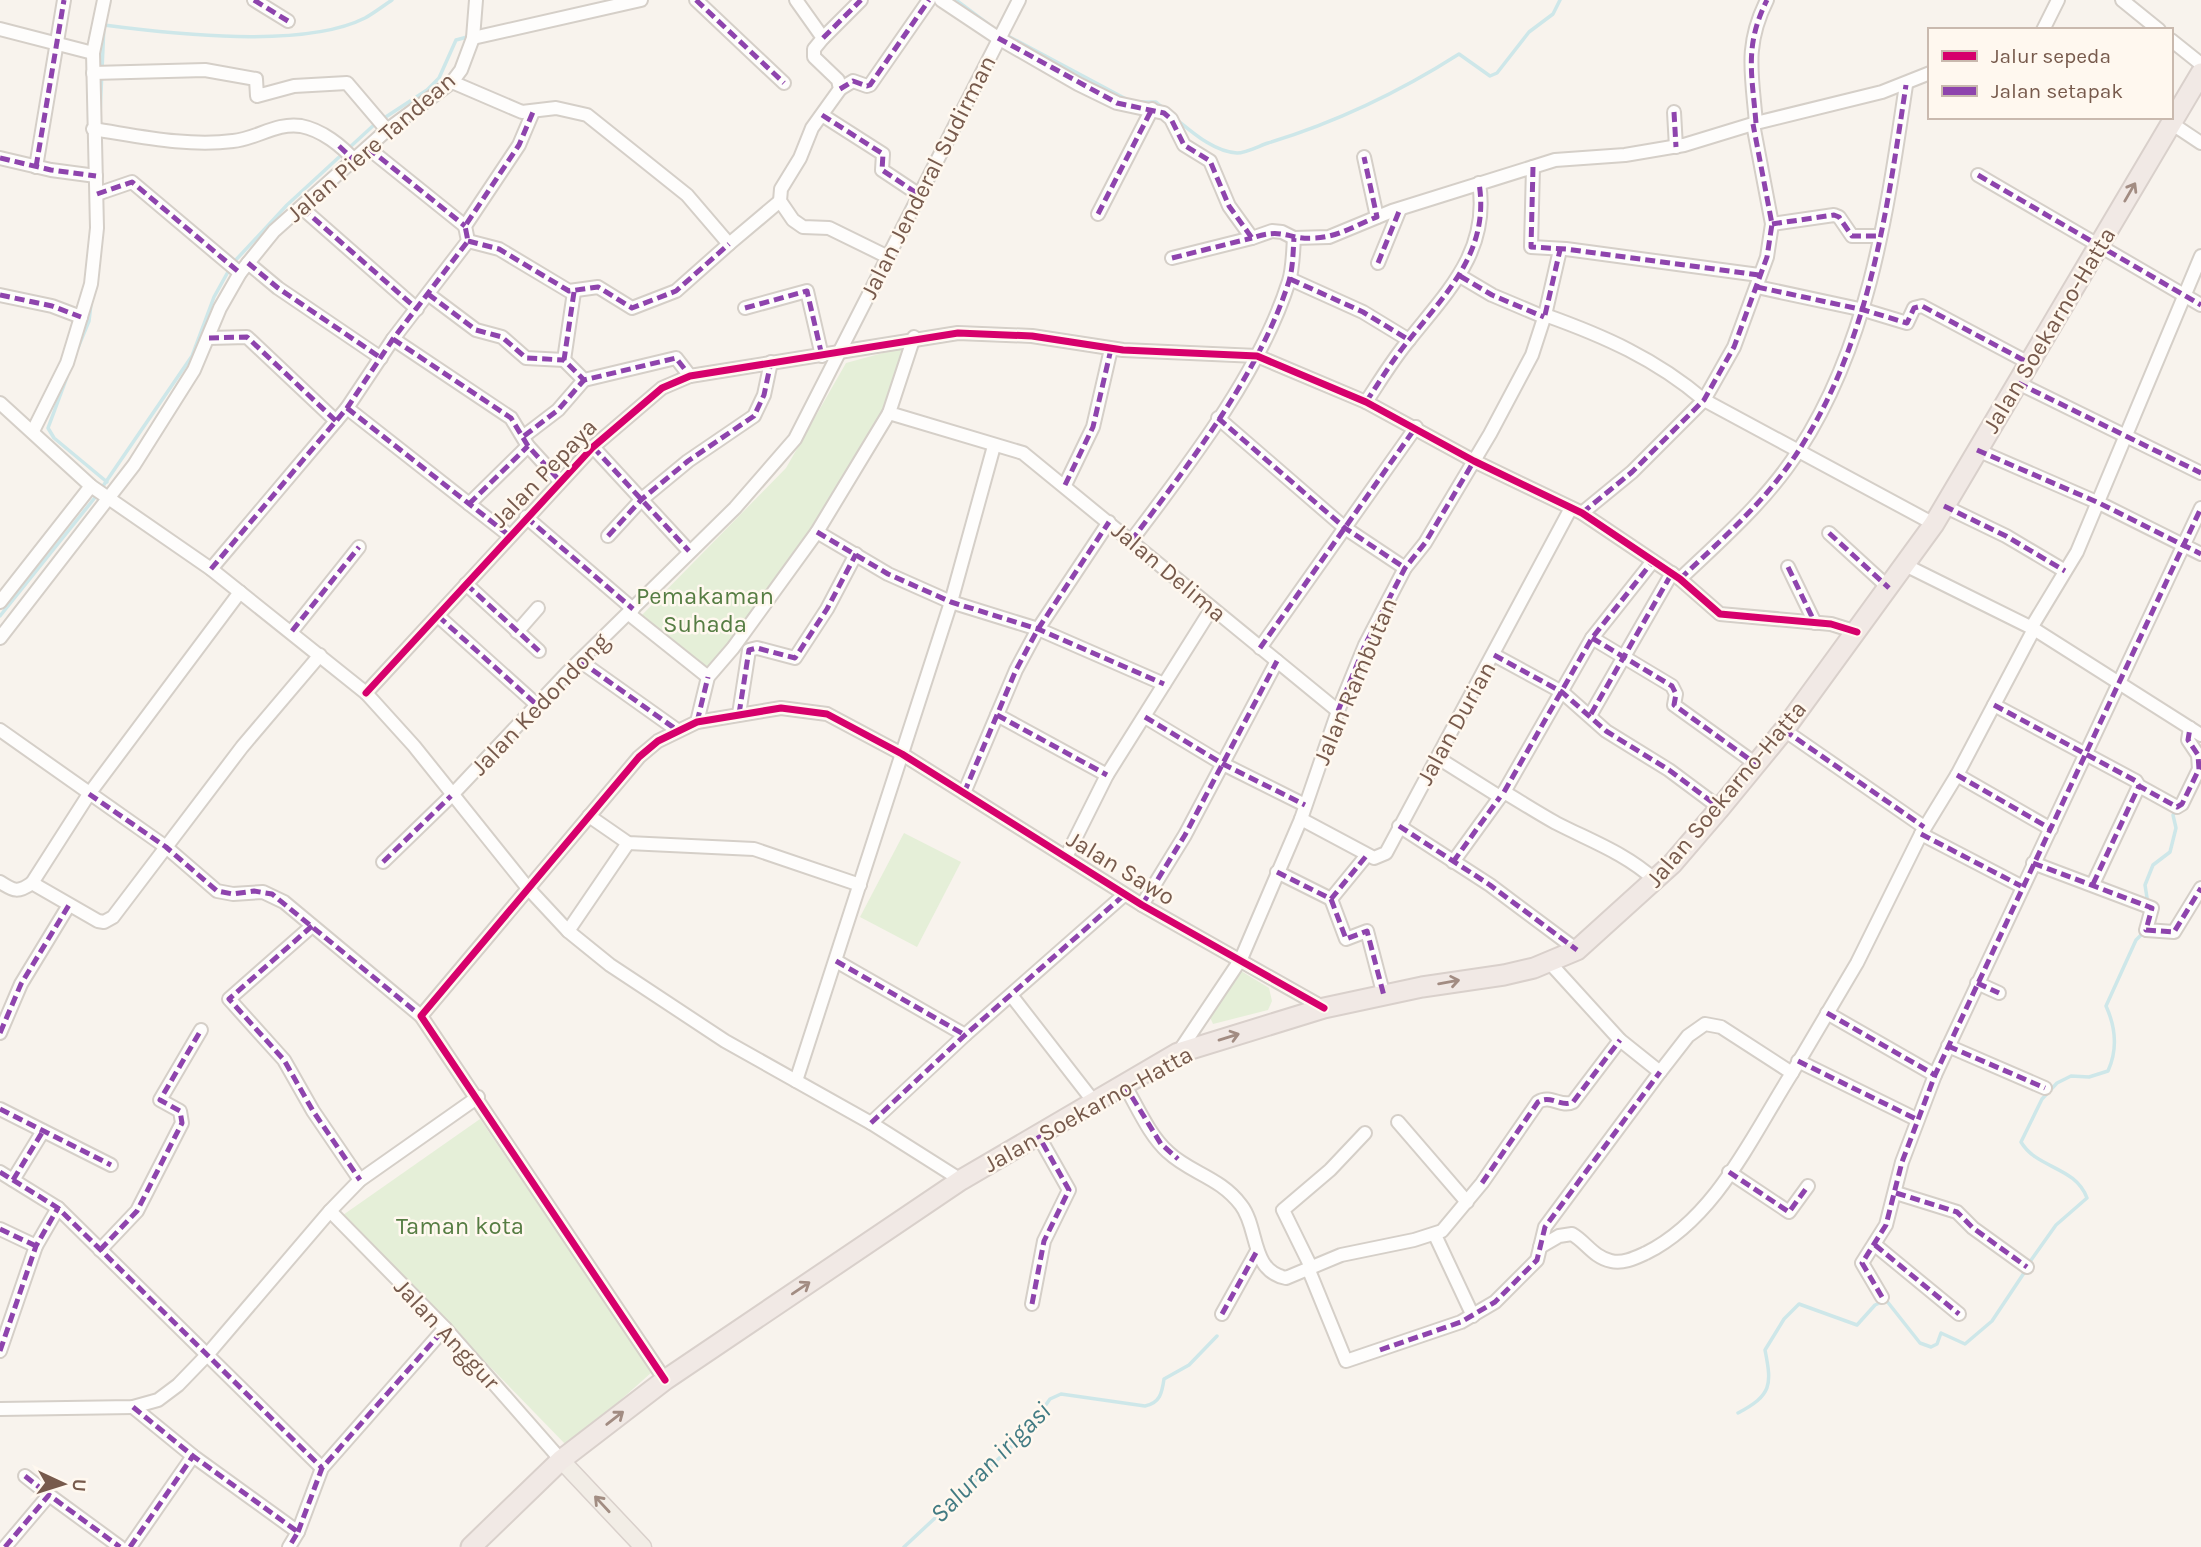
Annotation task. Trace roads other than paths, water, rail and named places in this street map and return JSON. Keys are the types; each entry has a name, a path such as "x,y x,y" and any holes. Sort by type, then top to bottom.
{"highway":[{"name":"Jalan Soekarno-Hatta","path":"471,1547 561,1460 665,1380 961,1180 1178,1053 1324,1008 1456,981 1504,975 1549,962 1577,950 1655,880 1720,808 1784,730 1889,588 1934,524 2201,72"}],"main road":[{"path":"561,1460 643,1547"}],"street":[{"path":"36,167 64,0"},
{"path":"33,431 67,363 90,284 97,194 93,129 93,53 104,0"},
{"path":"254,0 288,21"},
{"name":"Jalan Piere Tandean","path":"100,491 194,370 237,267 353,159 452,82 461,70 474,33 476,0"},
{"path":"474,33 641,0"},
{"path":"696,0 784,83"},
{"path":"796,0 823,38"},
{"path":"841,89 838,80 814,57 814,49 862,0"},
{"path":"886,256 829,228 803,227 793,220 780,201 781,188 800,158 812,128 841,89 853,81 870,85 929,0"},
{"path":"941,0 998,38 1117,103 1164,113 1171,119 1184,145 1210,161 1228,206 1252,238"},
{"name":"Jalan Jenderal Sudirman","path":"838,354 1019,0"},
{"path":"1576,511 1632,472 1704,400 1734,348 1767,257 1772,224 1754,123 1751,64 1753,27 1767,0"},
{"path":"2044,28 2058,0"},
{"path":"2122,0 2157,28"},
{"path":"0,29 93,53"},
{"path":"2173,42 2201,64"},
{"path":"93,73 205,70 256,79 257,96 293,86 347,83 387,130"},
{"path":"1172,258 1272,232 1282,232 1294,238 1329,237 1400,209 1533,167 1584,156 1625,155 1676,147 1754,123 1906,85 1928,74"},
{"path":"452,82 522,112 556,108 587,115 687,195 729,244"},
{"path":"1591,714 1676,576 1757,504 1798,451 1839,379 1864,310 1880,236 1906,85"},
{"path":"1098,214 1152,109"},
{"path":"465,226 519,145 533,112"},
{"path":"1674,112 1676,147"},
{"path":"822,115 883,154 882,170 918,194"},
{"path":"2171,123 2201,143"},
{"path":"93,129 172,142 233,141 283,127 300,126 320,134 353,159"},
{"path":"211,569 347,408 393,339 468,241 465,226 369,148"},
{"path":"1364,157 1377,217"},
{"path":"0,158 36,167 96,176"},
{"path":"1533,167 1531,247 1758,281 1908,323 1917,306 1929,308 2029,363"},
{"path":"1978,175 2201,305"},
{"path":"97,194 132,182 237,267 278,288 382,358"},
{"path":"1366,402 1409,340 1443,301 1460,276 1473,247 1479,218 1479,183"},
{"path":"468,241 499,249 573,292 598,287 606,289 623,306 638,307 676,291 780,201"},
{"path":"302,208 417,309"},
{"path":"1378,263 1400,209"},
{"path":"1772,224 1834,215 1852,236 1880,236"},
{"path":"1131,541 1257,356 1290,279 1294,238"},
{"name":"Jalan Rambutan","path":"1178,1053 1241,959 1303,812 1338,711 1365,645 1405,568 1425,543 1515,391 1532,355 1545,316 1560,250"},
{"path":"1540,1247 1559,1236 1572,1234 1604,1259 1614,1262 1639,1256 1661,1245 1695,1218 1729,1172 1857,963 1923,830 1957,775 2065,571 2099,503 2201,256"},
{"path":"1460,276 1492,295 1646,358 1679,378 1704,400 1934,524"},
{"path":"1290,279 1363,312 1409,340"},
{"path":"746,308 807,291 822,356"},
{"path":"564,360 573,292"},
{"path":"428,294 476,330 502,337 526,358 564,360 584,380"},
{"path":"0,295 52,306 81,317"},
{"name":"Jalan Pepaya","path":"366,693 407,646 439,616 559,480 662,388 690,376 838,354 914,337 996,333 1111,349 1257,356"},
{"path":"209,338 247,337 336,421"},
{"path":"697,722 708,677 733,648 817,532 889,413 914,337"},
{"path":"393,339 511,418 526,441 559,480"},
{"path":"1065,485 1093,427 1111,349"},
{"name":"Jalan Kedondong","path":"383,862 451,796 536,704 735,508 787,451 805,423 838,354"},
{"path":"1257,356 1366,402 1474,461 1576,511 1676,576 1720,614 1815,623 1857,632"},
{"path":"469,504 584,380 676,358 690,376"},
{"path":"608,536 642,499 688,461 754,416 764,395 771,362"},
{"path":"2018,383 2201,473"},
{"path":"0,403 100,491 211,569 292,631 366,693 414,746 451,796 527,887 568,931 622,973 725,1041 871,1123 961,1180"},
{"path":"347,408 510,536"},
{"name":"Jalan Delima","path":"889,413 1023,453 1338,711"},
{"path":"1217,418 1345,528 1405,568"},
{"path":"1260,648 1416,427"},
{"path":"796,1081 951,602 994,446"},
{"path":"593,447 689,551"},
{"path":"1977,450 2099,503 2201,554"},
{"path":"0,602 100,491"},
{"path":"0,638 100,491"},
{"path":"1944,506 2006,536 2065,571"},
{"path":"1882,1297 1862,1263 1886,1226 1916,1119 2021,886 2149,624 2201,508"},
{"name":"Jalan Durian","path":"1367,855 1377,858 1383,856 1576,511"},
{"path":"526,517 708,677"},
{"path":"964,793 1038,629 1109,522"},
{"path":"817,532 888,574 951,602 1038,629 1164,684"},
{"path":"1829,533 1889,588"},
{"path":"292,631 359,547"},
{"path":"739,714 749,650 757,648 795,658 828,609 856,554"},
{"path":"1453,862 1502,794 1592,638 1653,561"},
{"path":"1905,565 2033,629 2194,730 2188,740 2199,755 2199,769 2182,804 2177,807 2139,786 2136,781 1994,705"},
{"path":"1788,567 1815,623"},
{"path":"0,580 11,588"},
{"path":"467,584 539,651"},
{"path":"0,882 14,891 22,891 32,883 89,794 240,592"},
{"path":"517,632 538,608"},
{"path":"1066,857 1107,775 1212,608"},
{"path":"439,616 536,704"},
{"path":"1592,638 1672,686 1676,694 1674,705 1756,764"},
{"path":"32,883 104,922 113,917 242,747 320,654"},
{"path":"1494,655 1562,692 1591,714 1606,731 1669,770 1720,808"},
{"path":"580,661 677,730"},
{"path":"1142,905 1223,764 1276,661"},
{"name":"Jalan Sawo","path":"421,1016 639,757 677,730 697,722 781,708 827,714 902,754 1125,895 1324,1008"},
{"path":"997,715 1107,775"},
{"path":"1145,717 1303,812 1367,855 1331,899"},
{"path":"0,730 166,846 217,891 233,894 254,891 272,894 421,1016 478,1097 665,1380"},
{"path":"1784,730 1923,830 2021,886"},
{"path":"1438,758 1637,863 1655,880"},
{"path":"1957,775 2051,829"},
{"path":"2093,884 2139,786"},
{"path":"589,816 628,843 754,849 860,885"},
{"path":"1399,826 1490,885 1577,950"},
{"path":"568,931 628,843"},
{"path":"2033,863 2148,906 2146,930 2174,932 2201,888"},
{"path":"1278,872 1331,899 1346,939 1367,931 1384,996"},
{"path":"871,1123 965,1035 1125,895"},
{"path":"0,1033 21,984 69,905"},
{"path":"312,926 229,999 284,1060 313,1111 360,1180"},
{"path":"835,961 965,1035"},
{"path":"1549,962 1620,1040 1660,1072"},
{"path":"1976,983 1999,993"},
{"path":"1011,995 1094,1102"},
{"path":"1827,1013 1935,1075"},
{"path":"1365,1133 1330,1170 1283,1210 1310,1267 1344,1359 1348,1361 1473,1316 1495,1302 1539,1257 1545,1227 1660,1072 1698,1026 1711,1024 1792,1073"},
{"path":"100,1250 137,1211 182,1123 180,1111 160,1100 201,1030"},
{"path":"1124,1084 1169,1153 1220,1182 1242,1206 1261,1261 1284,1278 1370,1247 1435,1235 1450,1223 1467,1202 1538,1102 1548,1099 1565,1105 1573,1102 1620,1040"},
{"path":"1948,1046 2045,1088"},
{"path":"1798,1061 1916,1119"},
{"path":"0,1409 132,1407 158,1400 178,1385 207,1354 330,1210 360,1180 478,1097"},
{"path":"0,1109 111,1165"},
{"path":"1398,1122 1467,1202"},
{"path":"13,1180 43,1131"},
{"path":"1032,1304 1044,1241 1069,1190 1038,1135"},
{"path":"0,1172 58,1209 322,1468"},
{"path":"1729,1172 1789,1212 1808,1186"},
{"path":"1896,1193 1957,1212 1973,1228 2027,1267"},
{"path":"0,1350 36,1246 58,1209"},
{"name":"Jalan Anggur","path":"330,1210 444,1328 561,1460"},
{"path":"0,1229 36,1246"},
{"path":"1435,1235 1473,1316"},
{"path":"1875,1245 1959,1314"},
{"path":"1222,1314 1256,1251"},
{"path":"289,1547 298,1532 322,1468 444,1328"},
{"path":"132,1407 193,1456 298,1532"},
{"path":"130,1547 193,1456"},
{"path":"26,1476 120,1547"},
{"path":"5,1547 48,1495"}],"waterway":[{"path":"104,25 200,35 274,36 339,28 365,18 392,0"},
{"path":"956,0 988,24"},
{"path":"1176,119 1220,149 1237,153 1248,151 1318,126 1366,105 1459,54 1490,76 1497,73 1529,32 1553,14 1560,0"},
{"path":"100,115 104,25"},
{"path":"1006,35 1126,99"},
{"path":"233,263 287,205 375,124 427,90 439,78 456,40 471,36"},
{"path":"1140,102 1156,102 1162,107"},
{"path":"101,489 192,356 214,297 229,270"},
{"path":"77,350 89,321 91,304"},
{"path":"67,377 48,428 54,438 107,482"},
{"path":"0,616 97,495"},
{"path":"2148,904 2145,885 2153,865 2170,852 2176,828 2173,815 2177,810"},
{"path":"2029,1263 2056,1225 2087,1198 2074,1180 2036,1158 2021,1142 2042,1099 2057,1083 2071,1076 2089,1077 2108,1071 2114,1038 2106,1006 2136,940 2144,932"},
{"path":"1738,1413 1758,1400 1767,1388 1769,1372 1765,1350 1784,1319 1799,1304 1857,1325 1875,1305 1886,1300 1920,1343 1931,1347 1937,1344 1941,1333 1965,1344 1992,1321 2026,1270"},
{"name":"Saluran irigasi","path":"904,1547 1025,1434 1050,1399 1061,1394 1150,1405 1159,1397 1164,1379 1189,1365 1217,1336"}],"park label":[{"name":"Pemakaman Suhada","path":"705,610"},
{"name":"Taman kota","path":"460,1226"}]}
